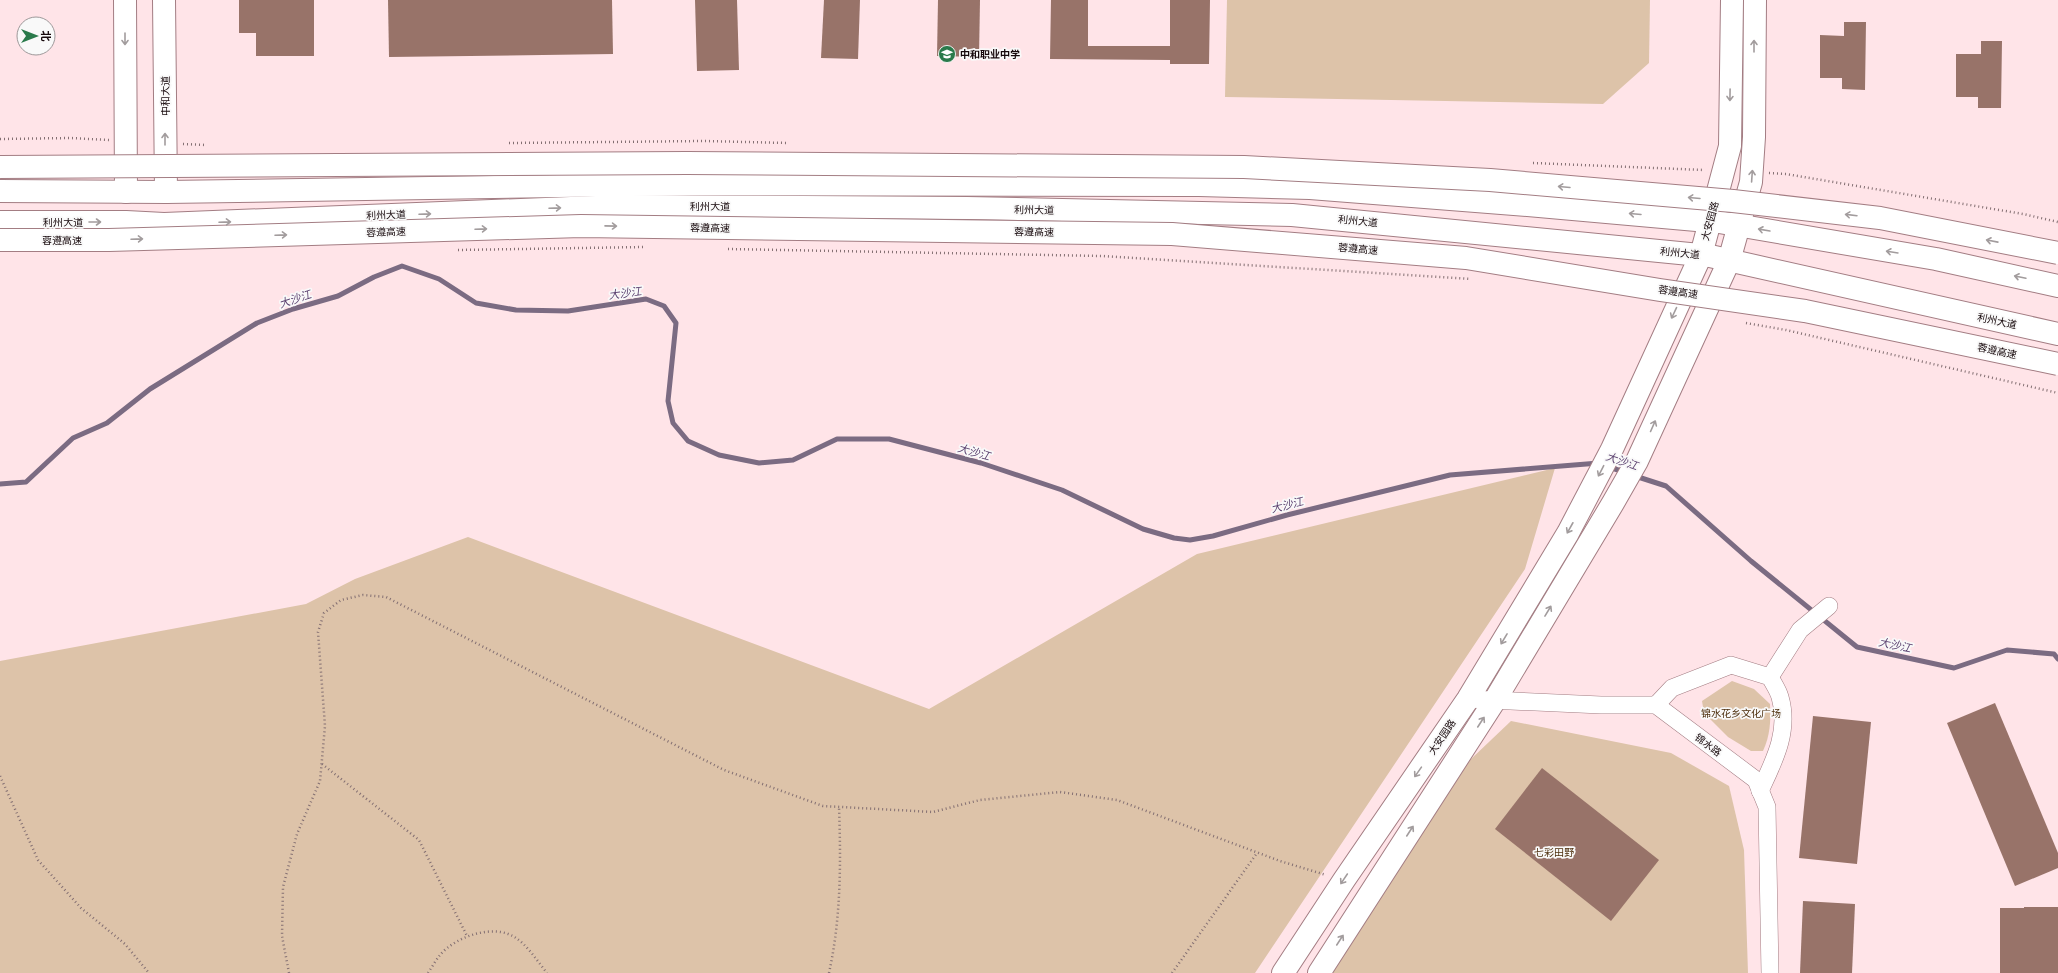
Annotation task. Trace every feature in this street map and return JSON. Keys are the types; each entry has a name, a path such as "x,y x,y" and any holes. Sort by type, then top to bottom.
{"main road":[{"path":"125,0 126,192"},
{"name":"中和大道","path":"164,0 166,192"},
{"name":"大安园路","path":"1284,973 1344,880 1468,699 1568,534 1612,449 1700,255 1710,221 1730,146 1732,0"},
{"path":"1319,973 1495,700 1613,503 1636,461 1729,261 1751,182 1754,137 1755,0"},
{"path":"0,167 703,163 1244,167 1490,180 1733,201 1880,218 2058,254"},
{"path":"0,191 166,192 692,184 1199,185 1310,188 1710,221 1936,259 2058,286"},
{"name":"利州大道","path":"0,222 126,222 164,224 621,206 975,208 1292,215 1700,255 2058,334"},
{"name":"蓉遵高速","path":"0,240 110,240 580,226 1172,234 1466,258 1805,311 2058,364"}],"street":[{"path":"1770,677 1800,630 1829,606"},
{"path":"1468,699 1601,705 1656,705 1672,688 1731,665 1770,677 1780,696 1783,717 1780,746 1760,791"},
{"name":"锦水路","path":"1656,705 1756,780 1767,807 1770,973"}],"path":[{"path":"451,250 650,247"},
{"path":"721,248 1102,256 1477,280"},
{"path":"1740,322 1786,330 2058,393"},
{"path":"289,973 282,936 283,887 297,834 320,781 325,726 318,632 324,613 341,600 363,595 386,597 724,770 823,806 933,812 980,800 1060,792 1117,800 1257,853 1344,880"},
{"path":"321,764 419,840 467,936"},
{"path":"0,776 38,860 81,908 125,944 149,973"},
{"path":"829,973 836,940 840,890 839,807"},
{"path":"1172,973 1257,853"},
{"path":"428,973 441,954 467,936 484,931 502,932 516,938 547,973"}],"green space":[{"path":"1227,0 1650,0 1649,63 1603,104 1225,97"},
{"path":"1555,468 1525,569 1255,973 0,973 0,661 306,604 355,579 468,537 929,709 1197,554"},
{"name":"锦水花乡文化广场","path":"1732,681 1754,689 1770,704 1770,728 1763,751 1751,751 1728,737 1704,713 1702,701"},
{"name":"七彩田野","path":"1511,721 1671,753 1729,786 1744,850 1748,973 1331,973 1470,760"}],"building":[{"path":"239,0 314,0 314,56 256,56 256,33 239,33"},
{"path":"388,0 612,0 613,54 389,57"},
{"path":"695,0 737,0 739,70 697,71"},
{"path":"824,0 860,0 858,59 821,58"},
{"path":"938,0 980,0 979,57 937,56"},
{"path":"1051,0 1088,0 1088,46 1170,46 1170,0 1210,0 1209,64 1170,64 1170,60 1050,59"},
{"path":"1844,22 1866,22 1865,90 1842,89 1842,78 1820,78 1820,35 1844,36"},
{"path":"1981,41 2002,41 2001,108 1978,108 1978,97 1956,97 1956,54 1981,54"},
{"path":"1995,703 2058,853 2058,868 2015,886 1947,723"},
{"path":"1813,716 1871,722 1857,864 1799,858"},
{"path":"1542,768 1659,860 1611,921 1495,829"},
{"path":"1803,901 1855,904 1852,973 1800,973"},
{"path":"2058,907 2058,973 2000,973 2000,908"}],"waterway":[{"name":"大沙江","path":"0,484 26,482 73,438 107,423 150,389 257,323 293,309 338,296 374,277 402,266 439,279 476,303 516,310 568,311 646,299 664,306 676,323 668,401 673,423 688,441 719,455 759,463 793,460 837,439 889,439 981,463 1062,490 1143,529 1174,538 1190,540 1213,536 1287,515 1450,475 1599,463"},
{"name":"大沙江","path":"1608,467 1625,472"},
{"name":"大沙江","path":"1635,476 1666,486 1751,561 1857,647 1954,668 2007,650 2054,654 2058,659"}],"place":[{"name":"中和职业中学","path":"947,54"}]}
